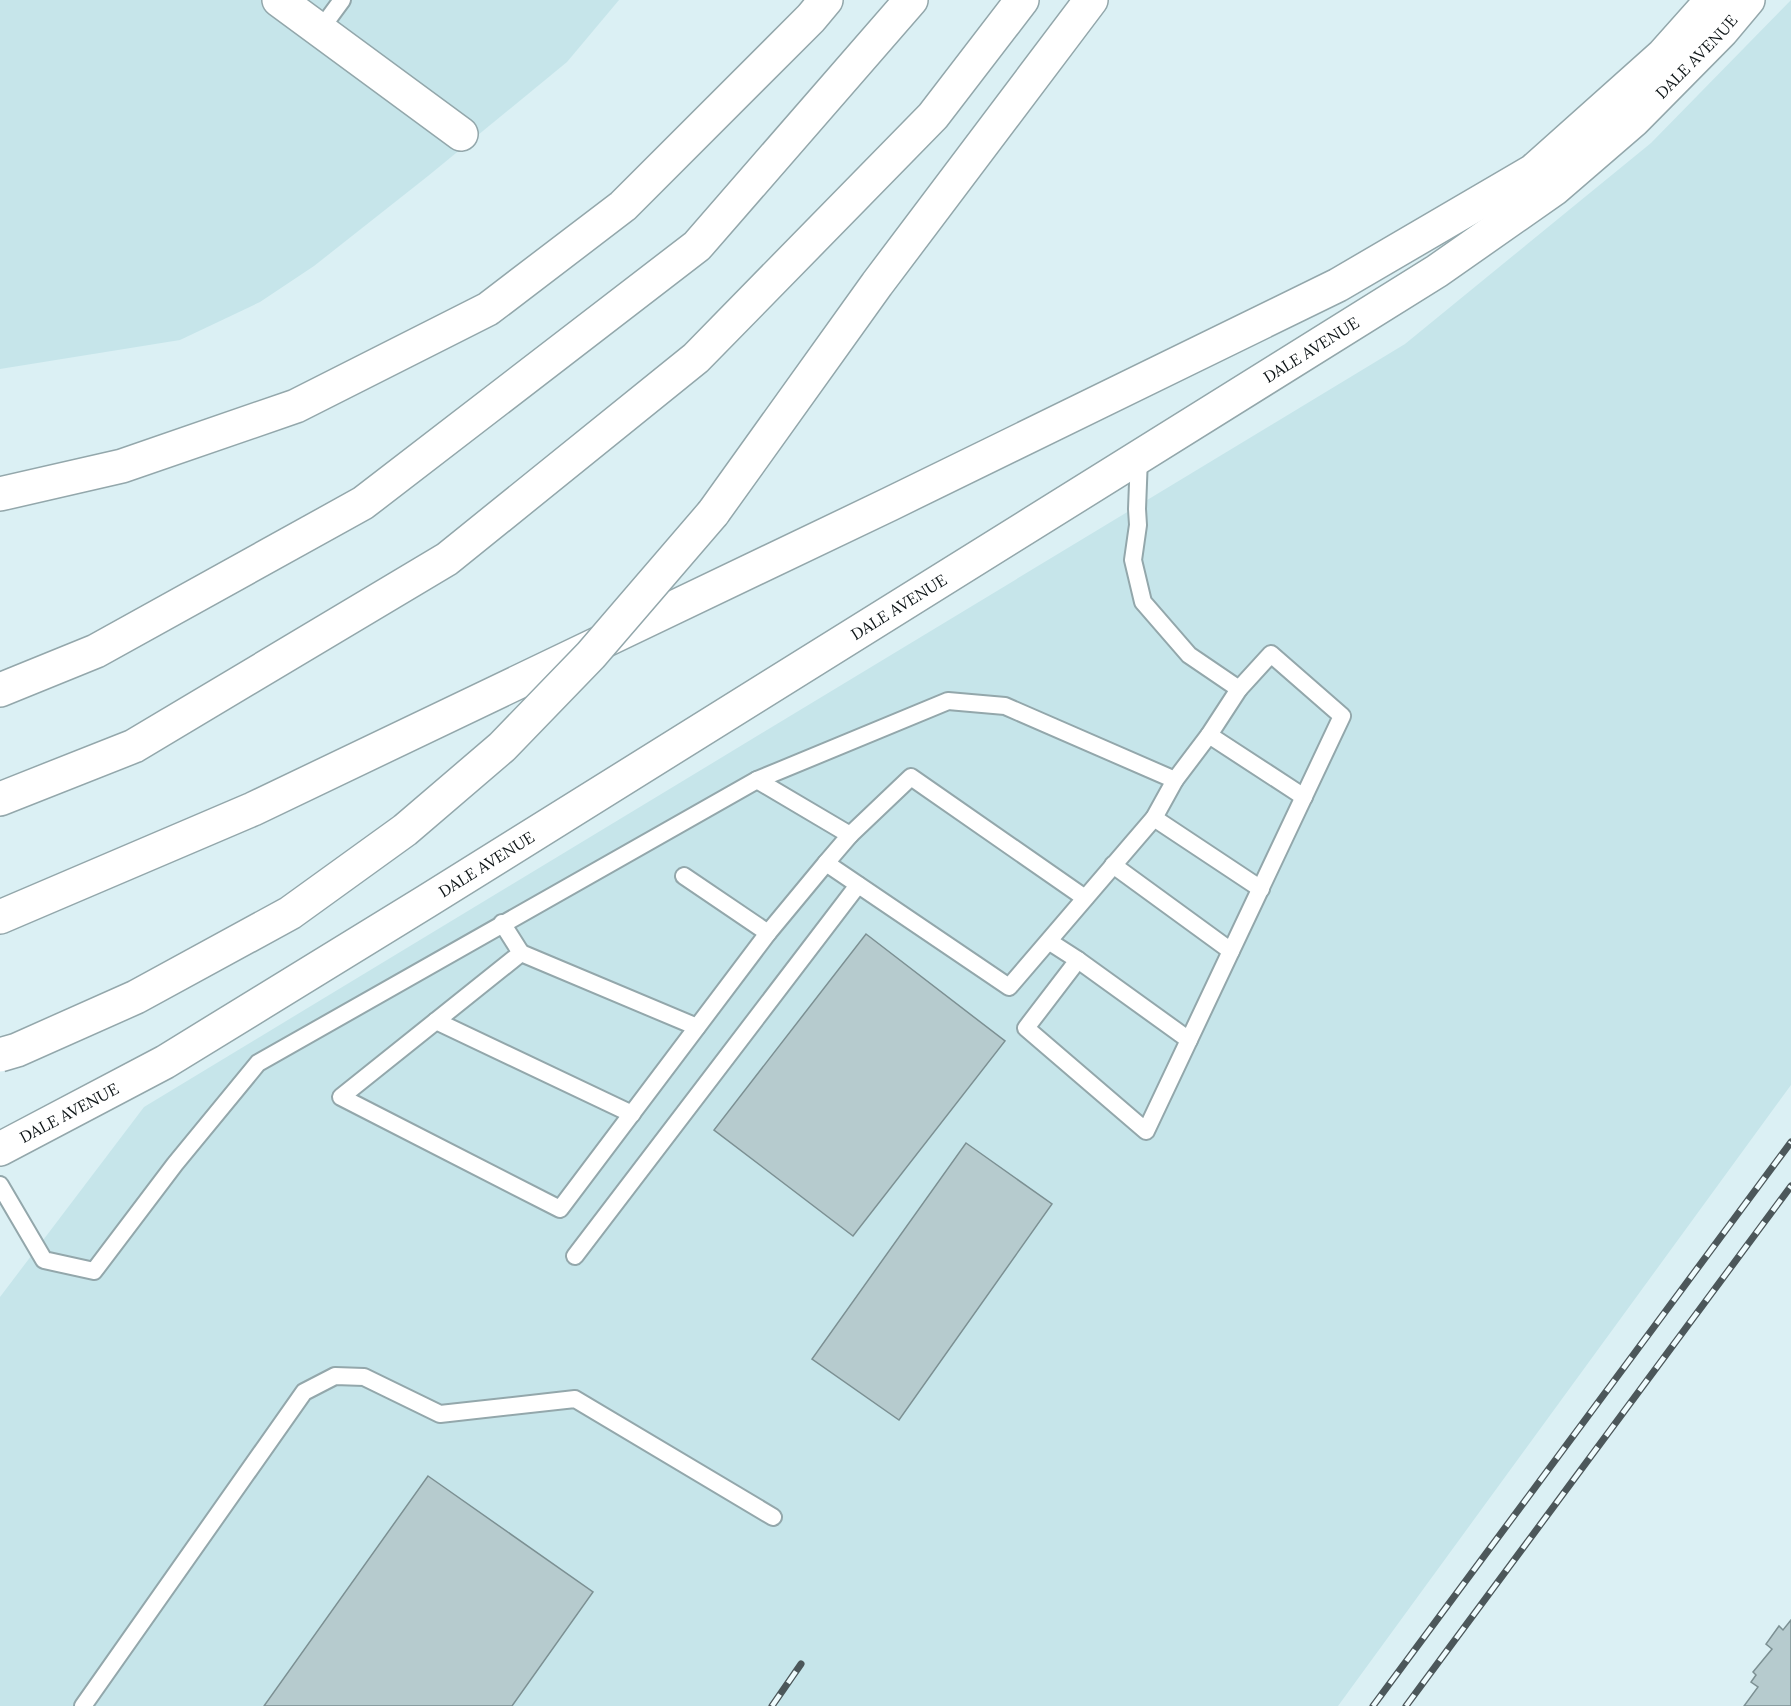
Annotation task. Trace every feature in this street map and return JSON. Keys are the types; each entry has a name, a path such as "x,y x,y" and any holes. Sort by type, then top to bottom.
{"main road":[{"path":"279,0 461,134"},
{"path":"0,494 122,466 296,406 488,309 623,206 811,18 826,0"},
{"path":"0,690 96,651 363,503 697,246 911,0"},
{"path":"0,799 134,746 447,559 696,358 933,116 1022,0"},
{"path":"0,1055 17,1050 136,997 290,913 405,830 502,747 575,672 713,513 877,284 1091,0"},
{"path":"0,917 274,798 880,509 1338,285 1533,171 1664,55 1712,0"},
{"name":"DALE AVENUE","path":"0,1149 165,1062 438,895 1437,271 1554,189 1634,120 1722,31 1748,0"}],"lane":[{"path":"320,30 342,0"},
{"path":"1140,457 1138,525 1133,560 1143,602 1189,655 1239,689"},
{"path":"826,863 1009,987 1050,942 1154,818 1175,780 1209,735 1239,689 1271,654 1342,716 1146,1131 1026,1028 1078,960"},
{"path":"0,1185 44,1260 94,1271 175,1164 258,1063 757,780 948,701 1005,706 1175,780"},
{"path":"1209,735 1304,797"},
{"path":"521,953 341,1097 560,1209 768,933 850,835 911,777 1085,898"},
{"path":"757,780 850,835"},
{"path":"1154,818 1261,889"},
{"path":"1113,865 1231,951"},
{"path":"684,876 768,933"},
{"path":"575,1256 858,885"},
{"path":"502,923 521,953 697,1027"},
{"path":"1050,942 1189,1040"},
{"path":"436,1021 632,1114"},
{"path":"83,1706 304,1392 335,1376 364,1377 440,1414 575,1399 774,1517"}],"shaded area":[{"path":"0,0 619,0 567,62 314,266 260,302 180,340 0,369"},
{"path":"1791,0 1791,1085 1338,1706 0,1706 0,1297 144,1107 1405,344 1651,143"}],"building":[{"path":"866,934 1005,1041 853,1236 714,1130"},
{"path":"966,1143 1052,1204 899,1420 812,1359"},
{"path":"428,1476 593,1592 512,1706 264,1706"},
{"path":"1791,1620 1791,1706 1744,1706 1758,1687 1751,1682 1756,1675 1753,1672 1772,1649 1766,1644 1779,1626 1783,1630"}],"railway":[{"path":"1373,1706 1791,1142"},
{"path":"1406,1706 1791,1186"},
{"path":"772,1706 801,1664"}]}
